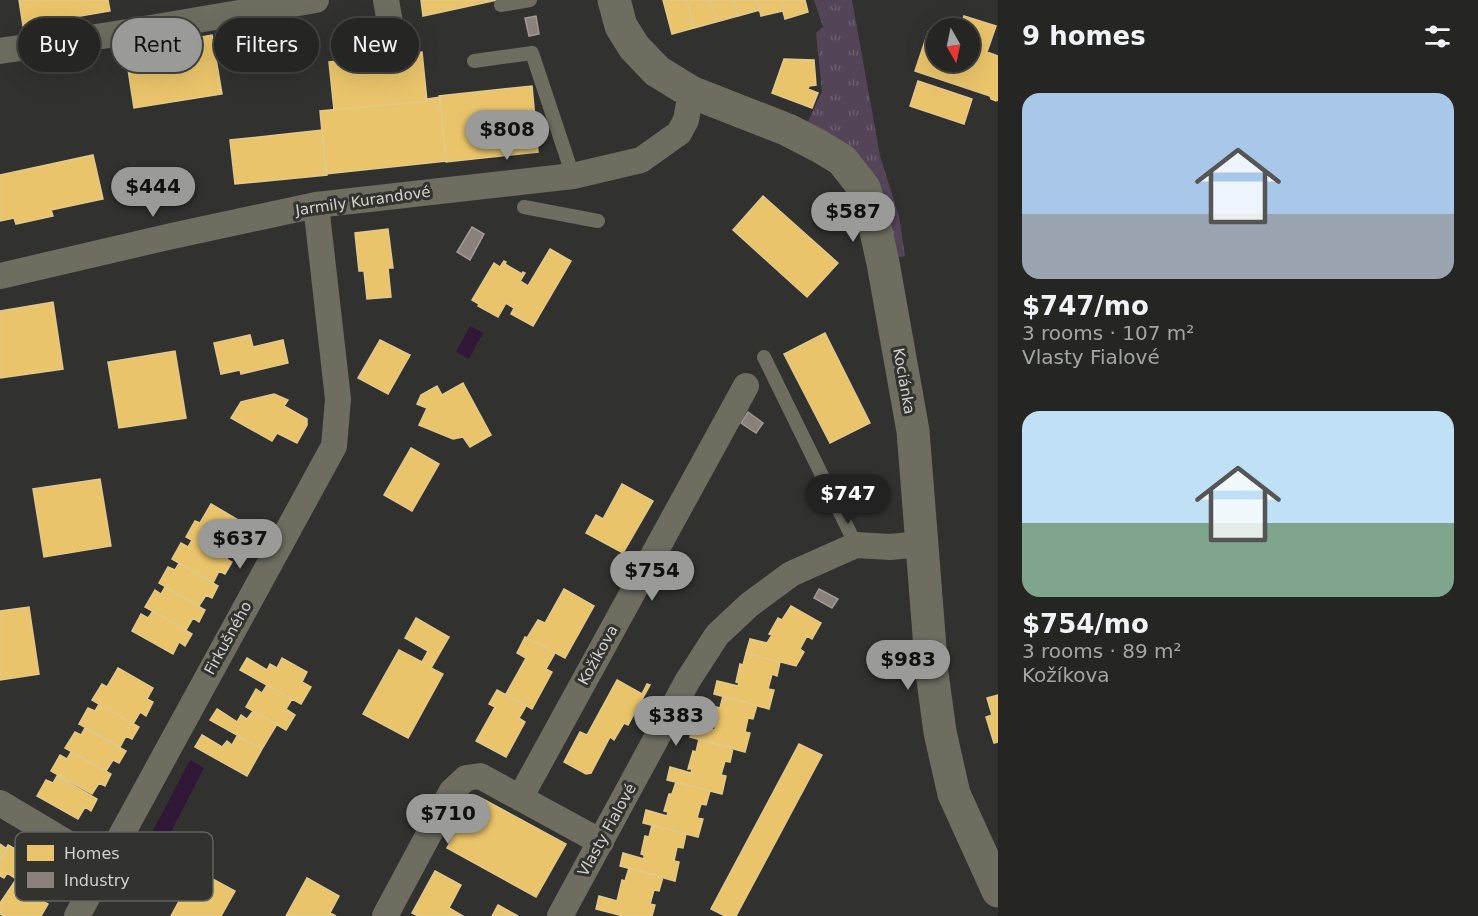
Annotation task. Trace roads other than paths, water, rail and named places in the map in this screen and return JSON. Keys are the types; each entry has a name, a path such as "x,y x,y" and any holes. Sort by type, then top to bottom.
{"street":[{"path":"1,47 110,35 316,0"},
{"name":"Kociánka","path":"614,0 621,26 634,46 657,71 691,92 777,126 819,146 842,160 864,188 883,263 913,430 932,673 940,732 954,794 998,891"},
{"name":"Jarmily Kurandové","path":"0,276 316,205 573,176 641,160 679,133 686,120 691,92"},
{"name":"Firkušného","path":"122,832 334,446 338,399 316,205"},
{"name":"Kožíkova","path":"520,798 746,386"},
{"name":"Vlasty Fialové","path":"560,916 688,680 717,635 749,605 791,574 856,545 890,547 922,544"},
{"path":"385,916 452,791 466,778 480,776 601,842"},
{"path":"0,803 49,832"},
{"name":"Firkušného","path":"77,916 85,901"}],"lane":[{"path":"501,5 530,0"},
{"path":"474,61 532,53 573,176"},
{"path":"524,207 598,221"},
{"path":"764,357 856,545"}]}
